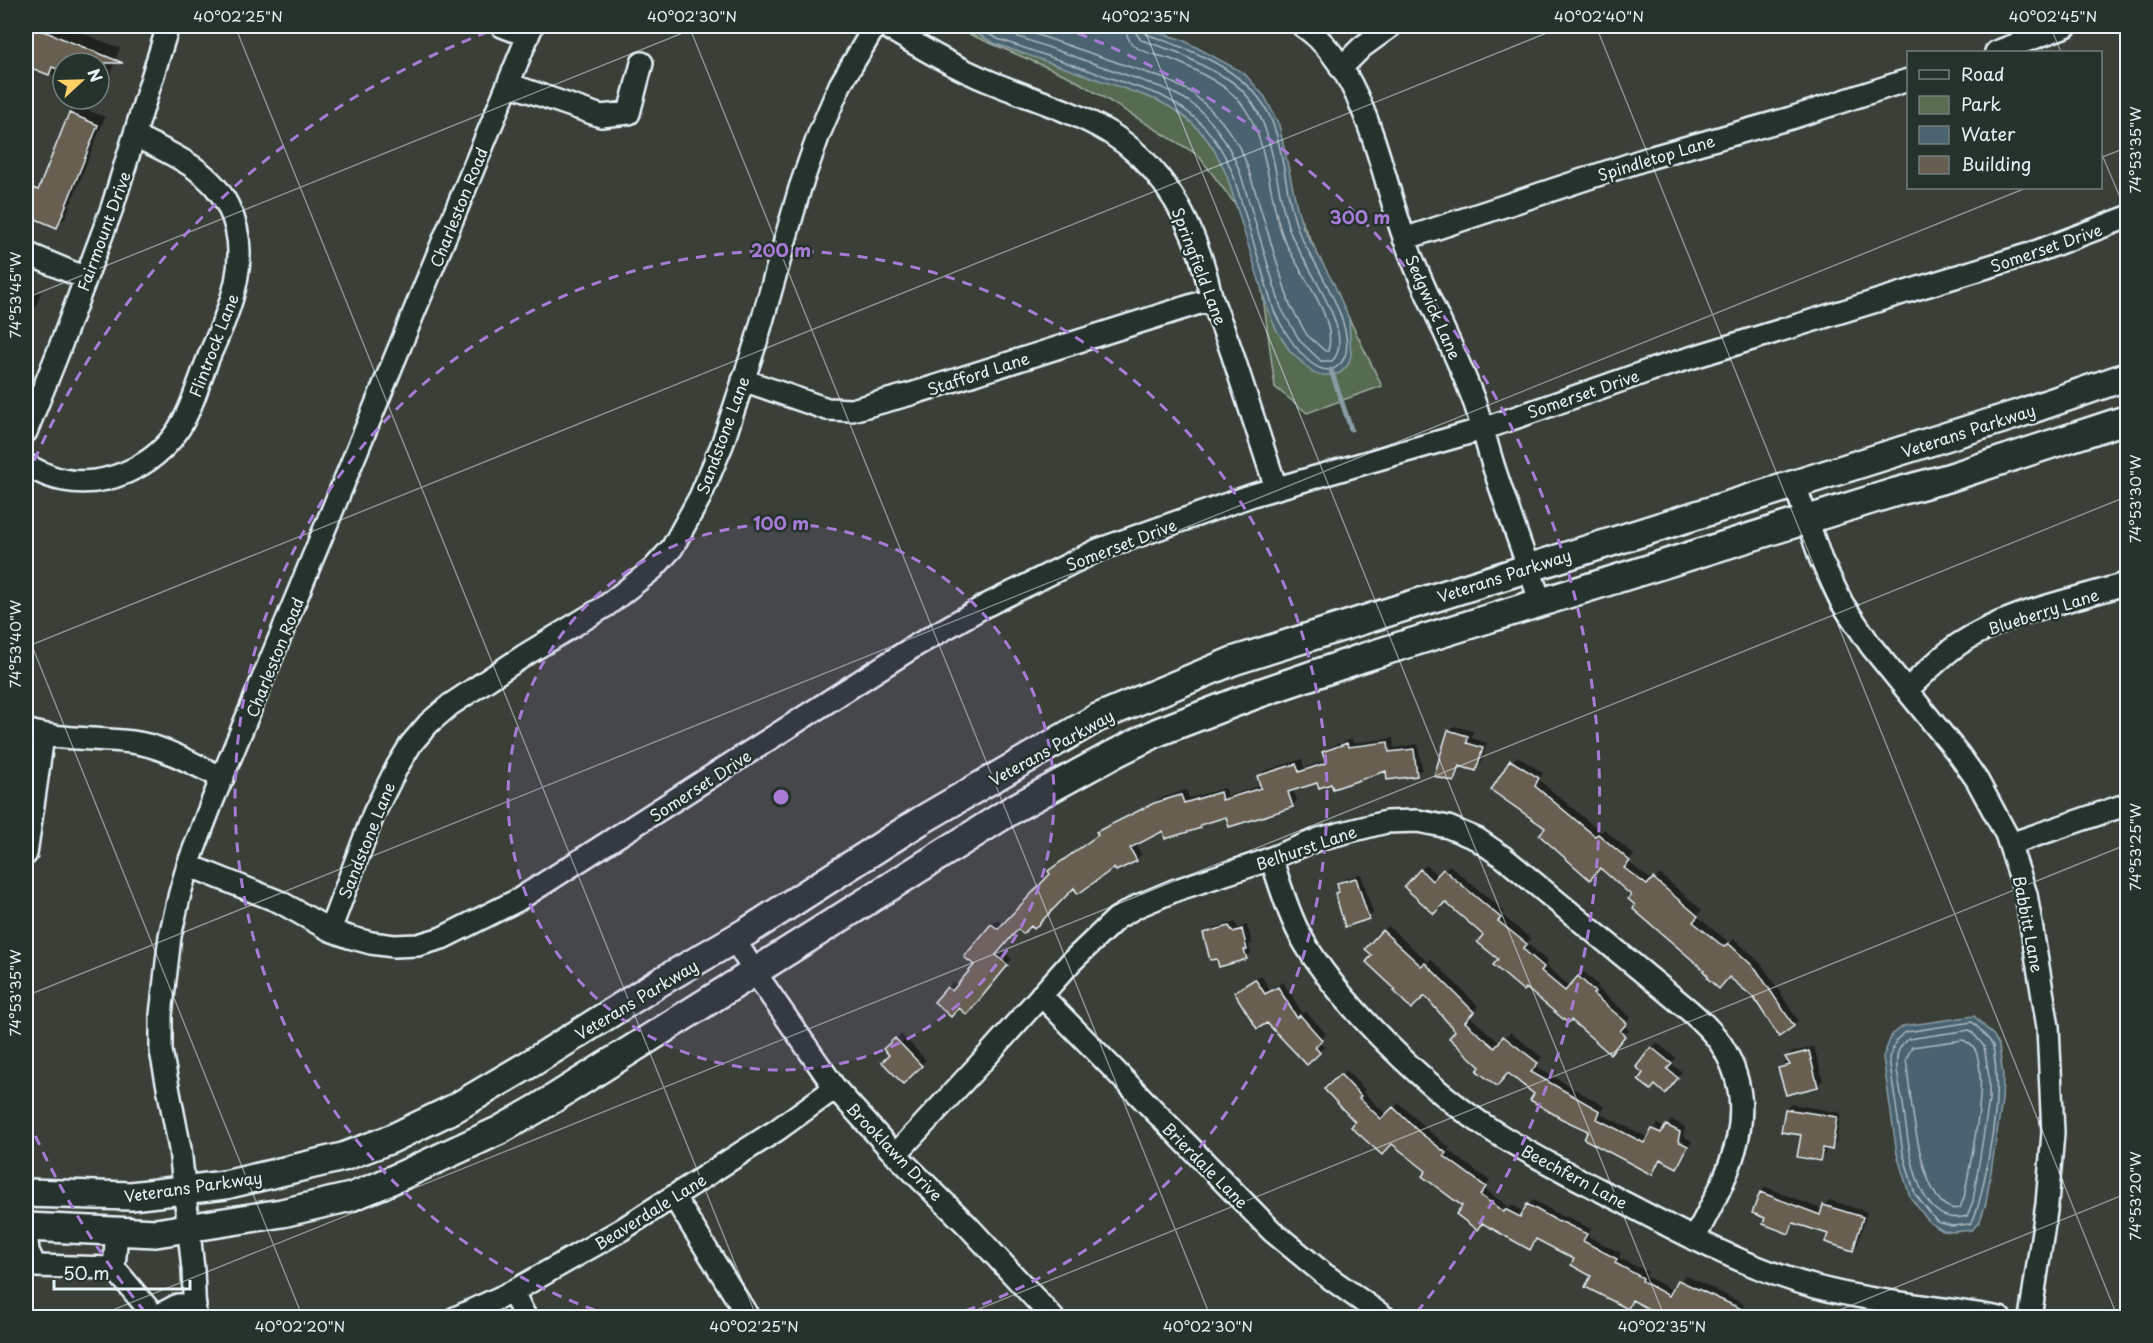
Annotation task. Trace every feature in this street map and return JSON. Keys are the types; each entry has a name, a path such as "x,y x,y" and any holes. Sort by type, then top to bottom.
{"main road":[{"name":"Veterans Parkway","path":"26,1192 131,1196 225,1185 343,1157 391,1139 455,1108 524,1068 920,821 1097,718 1233,662 2015,415 2127,376"},
{"path":"26,1229 156,1233 282,1213 351,1197 457,1151 540,1107 1016,808 1158,732 1313,674 1896,492 1948,478 2127,419"}],"street":[{"name":"Fairmount Drive","path":"26,432 112,208 135,136 164,26"},
{"path":"502,26 530,31"},
{"name":"Sandstone Lane","path":"330,930 374,813 397,766 411,744 429,723 450,705 525,655 606,606 653,569 672,548 700,497 713,466 757,339 800,188 819,134 840,85 875,26"},
{"name":"Springfield Lane","path":"885,26 931,53 991,82 1089,121 1112,134 1133,150 1170,190 1184,215 1204,268 1212,299 1276,488"},
{"name":"Sedgwick Lane","path":"1303,26 1326,47 1357,96 1368,123 1404,239 1455,354 1484,429 1496,474 1541,603"},
{"path":"1341,68 1362,47 1391,26"},
{"path":"1999,51 2066,26"},
{"name":"Charleston Road","path":"195,1311 180,1149 161,1051 165,976 170,936 188,865 530,31"},
{"path":"508,84 601,116 629,112 642,63"},
{"name":"Spindletop Lane","path":"1404,239 1641,160 1791,118 1907,80"},
{"name":"Flintrock Lane","path":"26,465 63,480 82,482 123,474 162,450 177,432 187,411 235,291 240,246 236,225 228,204 200,171 135,136"},
{"name":"Somerset Drive","path":"188,865 280,902 330,930 371,943 394,946 418,945 442,938 518,900 893,659 985,606 1098,550 1276,488 1484,429 1651,370 2030,255 2127,217"},
{"path":"26,254 85,278"},
{"name":"Stafford Lane","path":"743,380 826,409 852,410 911,394 1212,299"},
{"name":"Babbitt Lane","path":"1795,485 1821,560 1842,603 1871,646 1977,780 2010,844 2026,894 2048,1027 2053,1133 2047,1204 2030,1317"},
{"name":"Blueberry Lane","path":"1907,690 1956,646 1978,633 2028,612 2127,583"},
{"path":"26,854 34,733 134,742 156,747 223,778"},
{"path":"2010,844 2127,804"},
{"name":"Belhurst Lane","path":"896,1154 1071,962 1117,918 1138,906 1176,890 1319,839 1386,822 1418,821 1448,827 1477,840 1503,857 1702,1022 1720,1043 1733,1068 1741,1094 1742,1121 1735,1148 1717,1195 1694,1239"},
{"name":"Beechfern Lane","path":"1271,858 1298,932 1318,964 1381,1037 1444,1095 1493,1131 1694,1239 1761,1269 1816,1287 1902,1303 2000,1317"},
{"name":"Brooklawn Drive","path":"734,939 835,1088 1053,1317"},
{"name":"Brierdale Lane","path":"1041,995 1272,1231 1324,1274 1386,1317"},
{"name":"Beaverdale Lane","path":"455,1317 512,1292 593,1247 777,1130 835,1088"},
{"path":"674,1197 748,1317"},
{"path":"26,1229 28,1251 35,1266 114,1269"},
{"path":"117,1231 114,1269 156,1317 178,1305 195,1311"},
{"path":"512,1292 526,1317"}],"green space":[{"path":"950,26 1133,26 1259,134 1382,386 1307,413 1275,387 1254,229 1198,155 1070,77"}],"water":[{"path":"962,26 1137,26 1183,40 1244,73 1265,97 1279,125 1303,228 1334,284 1349,319 1351,356 1348,365 1340,373 1332,375 1313,373 1290,351 1277,331 1269,313 1227,176 1208,140 1191,122 1157,100 996,44"},
{"path":"1974,1016 1994,1036 1999,1046 2003,1076 2002,1101 1986,1203 1980,1221 1972,1230 1943,1231 1930,1223 1910,1197 1897,1154 1883,1057 1892,1034 1904,1026"}],"building":[{"path":"26,26 93,51 51,51 49,75 26,66"},
{"path":"111,58 123,63 111,63"},
{"path":"69,113 98,125 57,228 31,217 34,207 27,204 33,188 38,190"},
{"path":"1448,730 1468,736 1467,743 1483,748 1476,771 1459,766 1454,782 1434,776"},
{"path":"1388,742 1389,752 1414,749 1417,776 1387,780 1386,771 1333,789 1331,784 1319,788 1317,783 1288,792 1293,807 1262,817 1229,827 1226,817 1200,825 1201,828 1165,839 1163,831 1130,848 1137,861 1116,871 1114,868 1078,894 1074,888 1034,929 1031,926 1023,934 1018,929 996,955 1008,965 967,1015 959,1008 951,1017 934,1002 947,987 952,991 974,965 964,957 991,924 998,929 1050,874 1048,871 1098,835 1096,832 1154,803 1181,795 1184,803 1220,792 1222,800 1261,788 1257,776 1296,764 1299,772 1326,763 1322,752 1347,743 1348,747"},
{"path":"1510,760 1539,778 1535,786 1595,836 1598,834 1630,861 1624,868 1647,885 1653,878 1698,916 1693,922 1724,947 1728,943 1756,969 1794,1026 1779,1037 1754,998 1729,977 1719,989 1707,978 1704,970 1633,909 1635,905 1628,899 1631,895 1600,868 1590,880 1539,835 1545,828 1491,790"},
{"path":"1420,869 1432,881 1443,869 1501,918 1498,921 1527,944 1523,949 1544,967 1541,971 1565,991 1578,976 1595,992 1593,994 1627,1023 1620,1031 1625,1036 1610,1054 1571,1020 1568,1023 1526,988 1524,991 1493,965 1498,959 1477,942 1483,935 1445,902 1434,914 1404,887"},
{"path":"1356,878 1369,919 1345,927 1335,893 1339,892 1337,883"},
{"path":"1229,926 1233,932 1242,929 1247,959 1219,967 1217,959 1210,960 1203,933"},
{"path":"1382,930 1421,966 1425,963 1474,1012 1465,1022 1495,1048 1503,1036 1538,1063 1531,1072 1600,1111 1597,1119 1644,1143 1652,1129 1661,1133 1666,1125 1680,1132 1678,1141 1688,1146 1677,1168 1660,1159 1652,1175 1584,1139 1588,1131 1530,1100 1534,1094 1508,1073 1497,1086 1477,1071 1480,1067 1449,1038 1455,1031 1425,996 1411,1009 1394,991 1396,990 1366,962 1372,955 1365,949"},
{"path":"1255,979 1265,994 1278,987 1297,1018 1300,1015 1322,1040 1315,1047 1320,1053 1307,1065 1267,1023 1257,1029 1234,992"},
{"path":"895,1038 922,1066 903,1084 882,1062 889,1055 883,1049"},
{"path":"1651,1047 1672,1064 1667,1069 1678,1078 1665,1094 1655,1085 1651,1090 1638,1080 1643,1073 1636,1067"},
{"path":"1809,1051 1818,1087 1786,1095 1778,1068 1790,1065 1785,1057"},
{"path":"1340,1074 1361,1096 1359,1098 1381,1119 1393,1107 1446,1153 1444,1156 1486,1187 1480,1195 1504,1212 1505,1209 1520,1217 1527,1204 1587,1234 1583,1241 1617,1259 1615,1263 1643,1278 1642,1281 1669,1296 1678,1280 1759,1317 1664,1317 1632,1300 1628,1309 1585,1287 1591,1276 1571,1265 1574,1259 1536,1239 1530,1250 1482,1223 1477,1230 1456,1214 1462,1206 1422,1176 1426,1171 1392,1144 1382,1155 1351,1127 1355,1122 1324,1089"},
{"path":"1785,1109 1837,1117 1832,1150 1823,1148 1820,1161 1797,1157 1801,1135 1781,1132"},
{"path":"1760,1192 1820,1215 1823,1205 1863,1217 1853,1251 1825,1242 1828,1234 1793,1223 1789,1234 1763,1224 1765,1218 1752,1213"}],"waterway":[{"path":"1331,370 1351,429"}]}
